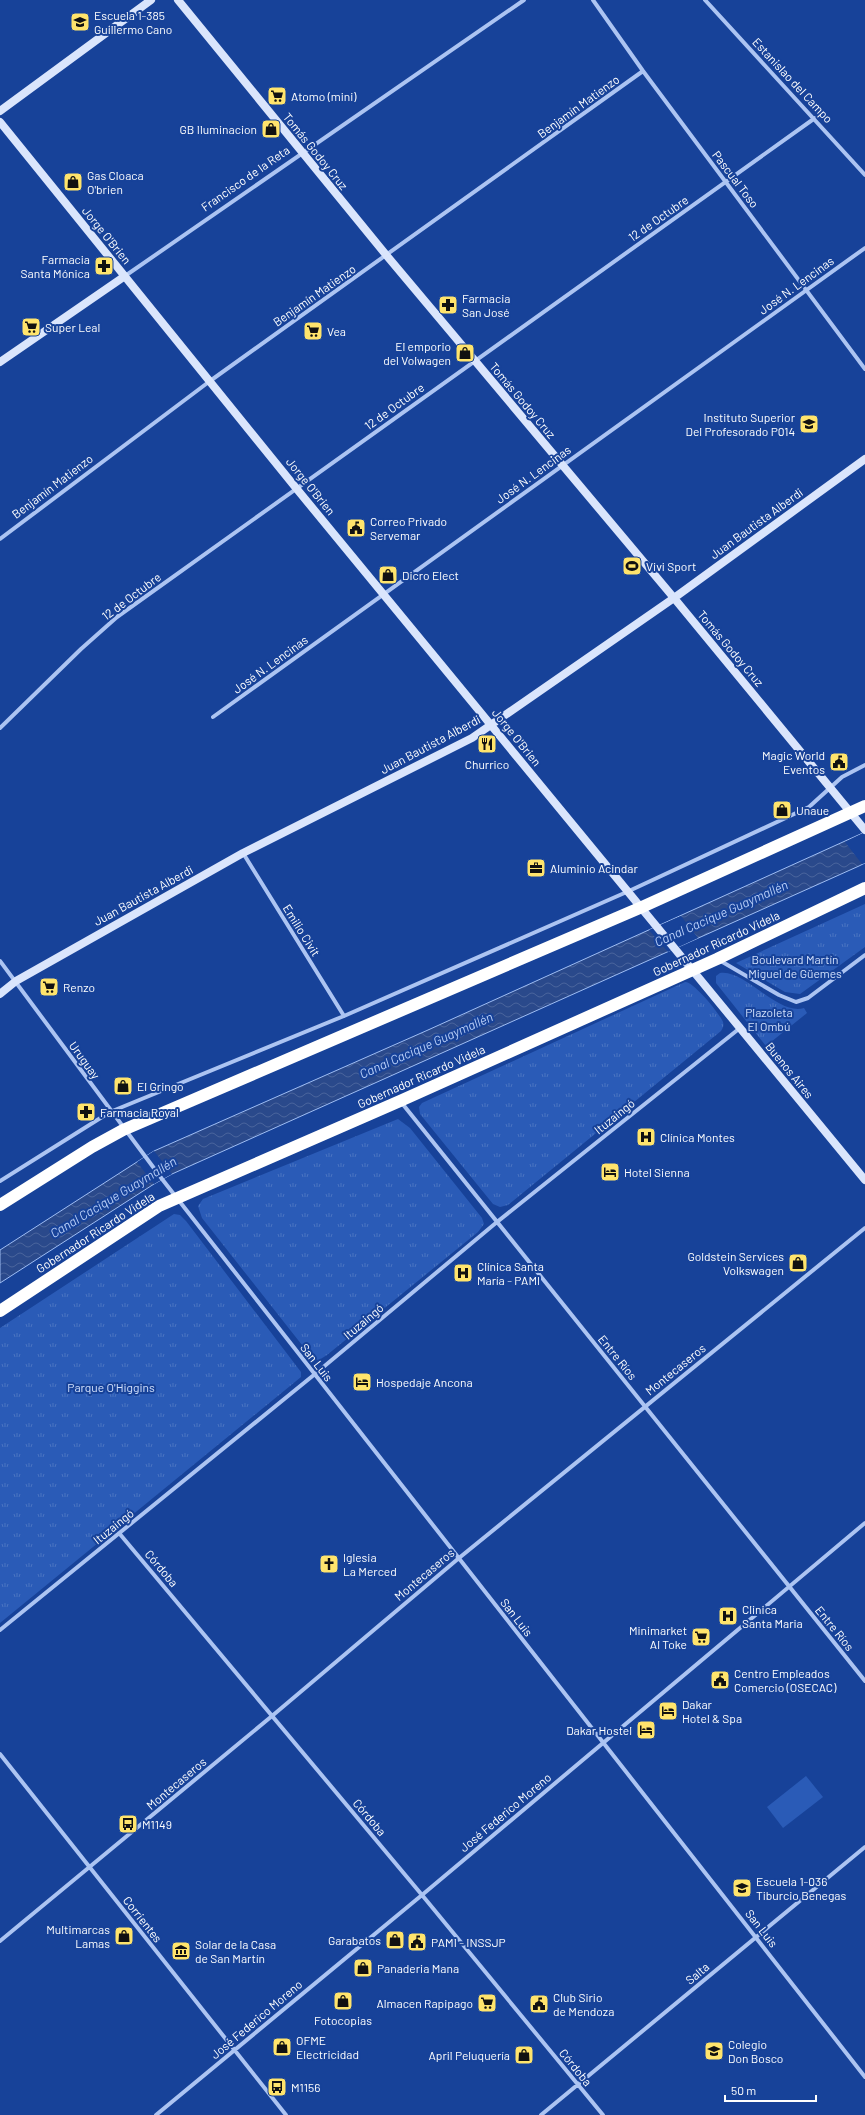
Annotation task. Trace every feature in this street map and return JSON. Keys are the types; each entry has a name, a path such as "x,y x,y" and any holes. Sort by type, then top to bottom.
{"highway":[{"path":"0,1205 92,1146 123,1130 642,907 852,814 865,806"},
{"name":"Gobernador Ricardo Videla","path":"0,1311 142,1215 176,1197 400,1101 693,970 865,888"}],"street":[{"path":"0,111 151,0"},
{"name":"Tomás Godoy Cruz","path":"178,0 387,256 674,598 865,830"},
{"name":"Francisco de la Reta","path":"0,362 524,0"},
{"name":"Pascual Toso","path":"593,0 644,72 865,370"},
{"name":"Estanislao del Campo","path":"705,0 815,118 865,175"},
{"name":"Benjamín Matienzo","path":"0,539 210,381 644,72"},
{"name":"12 de Octubre","path":"0,728 81,649 117,617 474,360 815,118"},
{"name":"Jorge O'Brien","path":"0,122 296,488 667,938"},
{"name":"José N. Lencinas","path":"213,717 865,248"},
{"name":"Juan Bautista Alberdi","path":"0,994 16,981 243,853 472,738 674,598 865,459"},
{"path":"0,1181 110,1112 344,1016 629,891 809,808 842,777 865,765"},
{"name":"Emilio Civit","path":"243,853 344,1016"},
{"name":"Buenos Aires","path":"667,938 865,1180"},
{"path":"717,959 779,995 796,1002 813,995 865,955"},
{"name":"Uruguay","path":"0,962 16,981 123,1130 154,1169"},
{"name":"Ituzaingó","path":"0,1630 315,1374 497,1222 740,1028"},
{"name":"Entre Ríos","path":"400,1101 865,1681"},
{"name":"San Luis","path":"154,1169 865,2077"},
{"name":"Montecaseros","path":"0,1941 272,1716 459,1558 865,1228"},
{"name":"José Federico Moreno","path":"156,2115 422,1895 865,1523"},
{"name":"Córdoba","path":"119,1533 422,1895 603,2115"},
{"name":"Corrientes","path":"0,1754 286,2115"},
{"name":"Salta","path":"541,2115 865,1847"}],"green space":[{"name":"Boulevard Martín Miguel de Güemes","path":"865,904 865,947 800,994 785,992 736,963"},
{"name":"Plazoleta El Ombú","path":"720,973 730,974 740,978 783,1005 794,1009 804,1008 807,1013 766,1046 716,983 716,976"},
{"path":"685,982 689,983 700,992 717,1012 723,1022 721,1031 508,1205 500,1207 493,1204 420,1114 419,1107 422,1103"},
{"path":"398,1119 410,1128 482,1218 484,1224 478,1232 327,1355 319,1360 313,1359 202,1218 198,1206 203,1199"},
{"name":"Parque O'Higgins","path":"174,1214 180,1215 186,1221 301,1372 301,1377 0,1623 0,1328"},
{"path":"806,1776 823,1797 783,1828 767,1807"}],"water":[{"name":"Canal Cacique Guaymallén","path":"865,832 865,863 172,1174 0,1283 0,1250 154,1151 428,1030"}],"pier":[{"path":"865,832 865,863 862,864 845,842"},
{"path":"681,916 698,938 668,952 649,930"},
{"path":"154,1151 172,1174 154,1184 137,1162"}],"place":[{"name":"Escuela 1-385 Guillermo Cano","path":"80,22"},
{"name":"Atomo (mini)","path":"277,96"},
{"name":"GB Iluminacion","path":"271,129"},
{"name":"Gas Cloaca O'brien","path":"73,182"},
{"name":"Farmacia Santa Mónica","path":"104,266"},
{"name":"Farmacia San José","path":"448,305"},
{"name":"Super Leal","path":"31,327"},
{"name":"Vea","path":"313,331"},
{"name":"El emporio del Volwagen","path":"465,353"},
{"name":"Instituto Superior Del Profesorado P014","path":"809,424"},
{"name":"Correo Privado Servemar","path":"356,528"},
{"name":"Vivi Sport","path":"632,566"},
{"name":"Dicro Elect","path":"388,575"},
{"name":"Churrico","path":"487,744"},
{"name":"Magic World Eventos","path":"839,762"},
{"name":"Unaue","path":"782,810"},
{"name":"Aluminio Acindar","path":"536,868"},
{"name":"Renzo","path":"49,987"},
{"name":"El Gringo","path":"123,1086"},
{"name":"Farmacia Royal","path":"86,1112"},
{"name":"Clínica Montes","path":"646,1137"},
{"name":"Hotel Sienna","path":"610,1172"},
{"name":"Goldstein Services Volkswagen","path":"798,1263"},
{"name":"Clínica Santa María - PAMI","path":"463,1273"},
{"name":"Hospedaje Ancona","path":"362,1382"},
{"name":"Iglesia La Merced","path":"329,1564"},
{"name":"Clinica Santa Maria","path":"728,1616"},
{"name":"Minimarket Al Toke","path":"701,1637"},
{"name":"Centro Empleados Comercio (OSECAC)","path":"720,1680"},
{"name":"Dakar Hotel & Spa","path":"668,1711"},
{"name":"Dakar Hostel","path":"646,1730"},
{"name":"M1149","path":"128,1824"},
{"name":"Escuela 1-036 Tiburcio Benegas","path":"742,1888"},
{"name":"Multimarcas Lamas","path":"124,1936"},
{"name":"Garabatos","path":"395,1940"},
{"name":"PAMI - INSSJP","path":"417,1942"},
{"name":"Solar de la Casa de San Martín","path":"181,1951"},
{"name":"Panaderia Mana","path":"363,1968"},
{"name":"Fotocopias","path":"343,2001"},
{"name":"Almacen Rapipago","path":"487,2003"},
{"name":"Club Sirio de Mendoza","path":"539,2004"},
{"name":"OFME Electricidad","path":"282,2047"},
{"name":"Colegio Don Bosco","path":"714,2051"},
{"name":"April Peluquería","path":"524,2055"},
{"name":"M1156","path":"277,2087"}]}
